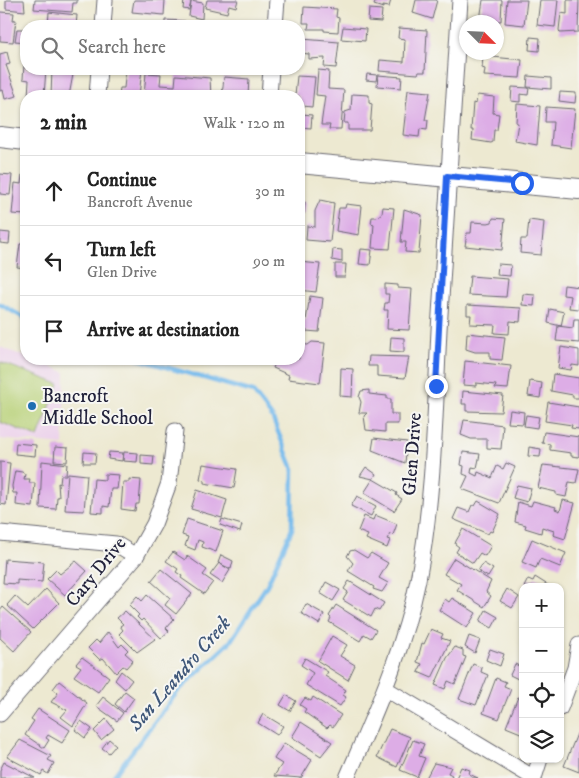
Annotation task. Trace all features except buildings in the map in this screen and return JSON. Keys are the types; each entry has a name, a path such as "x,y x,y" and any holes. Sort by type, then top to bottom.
{"main road":[{"path":"0,137 20,139"},
{"path":"305,164 579,188"}],"street":[{"path":"103,20 105,0"},
{"path":"275,20 277,0"},
{"name":"Glen Drive","path":"347,778 386,690 406,628 418,579 428,505 447,176 460,0"},
{"path":"97,90 99,75"},
{"path":"269,90 271,75"},
{"name":"Cary Drive","path":"0,714 136,556 154,524 169,482 175,431"},
{"path":"0,533 116,544 136,556"},
{"path":"564,697 575,668 579,645"},
{"path":"386,690 534,778 539,763"}],"shaded area":[{"name":"Bancroft Middle School","path":"0,347 20,355 20,365 47,365 65,372 63,445 0,439"}],"green space":[{"path":"0,362 59,384 38,437 0,422"}],"waterway":[{"name":"San Leandro Creek","path":"0,304 20,316"},
{"name":"San Leandro Creek","path":"112,778 179,690 230,642 267,585 292,529 293,469 272,417 253,392 159,365"}],"place":[{"name":"Bancroft Middle School","path":"32,406"}],"route":[{"path":"436,386 447,176 522,183"}]}
